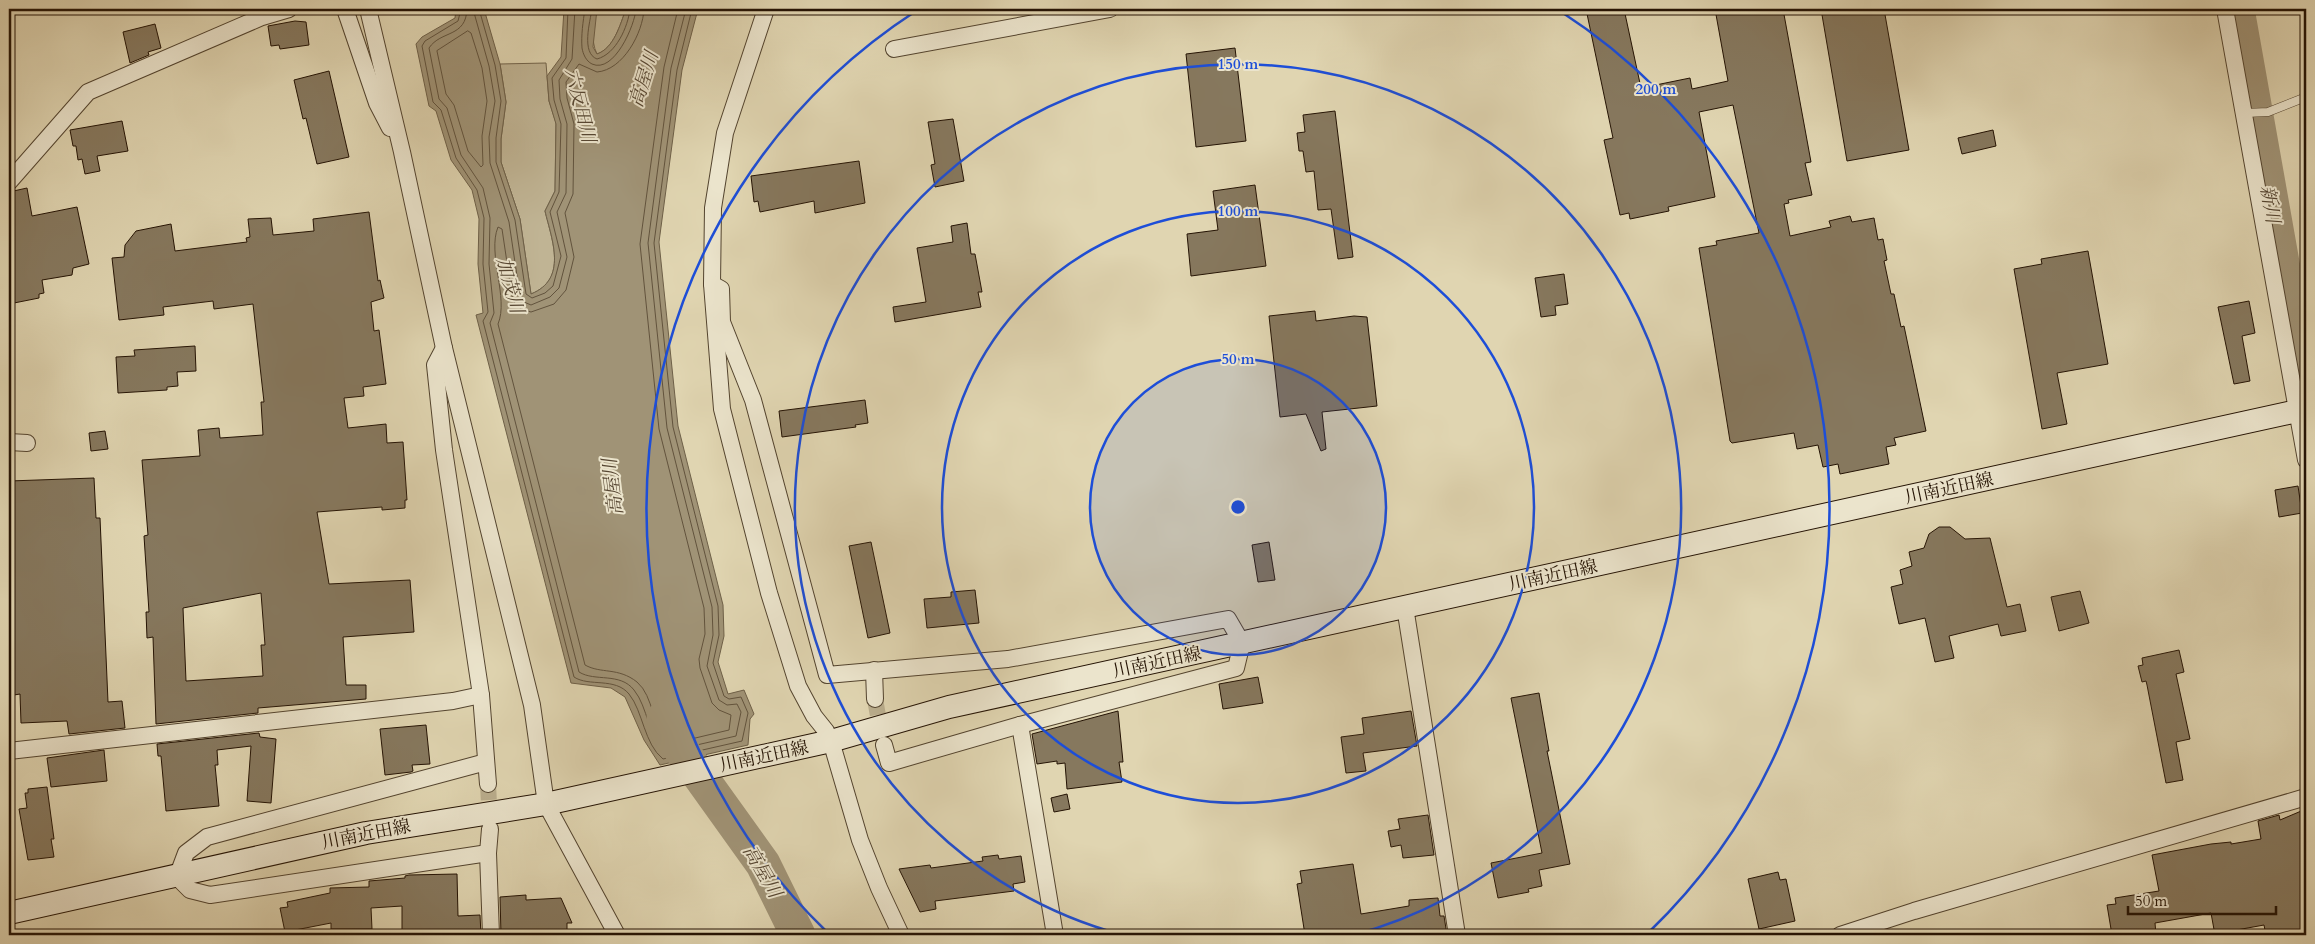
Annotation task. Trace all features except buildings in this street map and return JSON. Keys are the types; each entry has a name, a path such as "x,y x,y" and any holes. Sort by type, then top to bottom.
{"main road":[{"name":"川南近田線","path":"9,913 366,833 546,804 831,741 949,707 2302,410"}],"street":[{"path":"9,182 88,92 262,17 289,9"},
{"path":"346,9 376,103 402,152"},
{"path":"368,9 402,152 444,348 532,705 546,804 618,935"},
{"path":"766,9 725,133 713,208 712,284 722,409 757,545 798,686 814,716 831,741 860,840 879,888 901,935"},
{"path":"894,49 1110,9"},
{"path":"2225,9 2302,410 2306,460"},
{"path":"712,284 721,289 722,322 753,400 827,675 1008,658 1228,618 1242,643 1236,668 1020,725 889,763 884,745"},
{"path":"444,348 435,365 444,450 481,695 488,784"},
{"path":"9,442 27,443"},
{"path":"1405,607 1457,935"},
{"path":"874,670 875,699"},
{"path":"9,751 453,701 481,695"},
{"path":"1020,725 1055,935"},
{"path":"486,762 207,838 186,853 177,876 190,890 210,895 488,853"},
{"path":"1840,935 1914,911 2306,797"},
{"path":"490,829 488,853 491,935"}],"lane":[{"path":"2246,113 2268,112 2306,97"}],"shaded area":[{"path":"597,9 626,9 619,29 612,41 608,47 597,54 593,37"},
{"path":"546,63 549,101 556,123 555,191 545,211 553,246 554,269 550,279 543,287 531,294 520,219 501,162 501,139 506,102 500,64"}],"water":[{"path":"456,9 484,9 500,64 506,102 501,139 501,162 520,219 531,294 543,287 550,279 554,269 553,246 545,211 555,191 556,124 549,101 547,76 561,57 564,9 597,9 593,47 597,54 608,47 612,41 619,29 626,9 698,9 682,70 659,242 678,426 723,605 724,636 718,662 728,694 744,690 754,714 750,719 748,745 660,765 644,740 625,697 611,688 571,683 476,315 483,313 478,264 479,219 472,190 451,160 436,111 429,106 416,44 422,37 455,18"}],"waterway":[{"name":"新川","path":"2237,9 2306,398"},
{"name":"高屋川","path":"664,718 667,730 763,864 798,935"}],"tunnel":[{"path":"875,699 882,738"},
{"path":"488,784 490,824"}],"water label":[{"name":"六反田川","path":"581,105"},
{"name":"加茂川","path":"511,285"}]}
